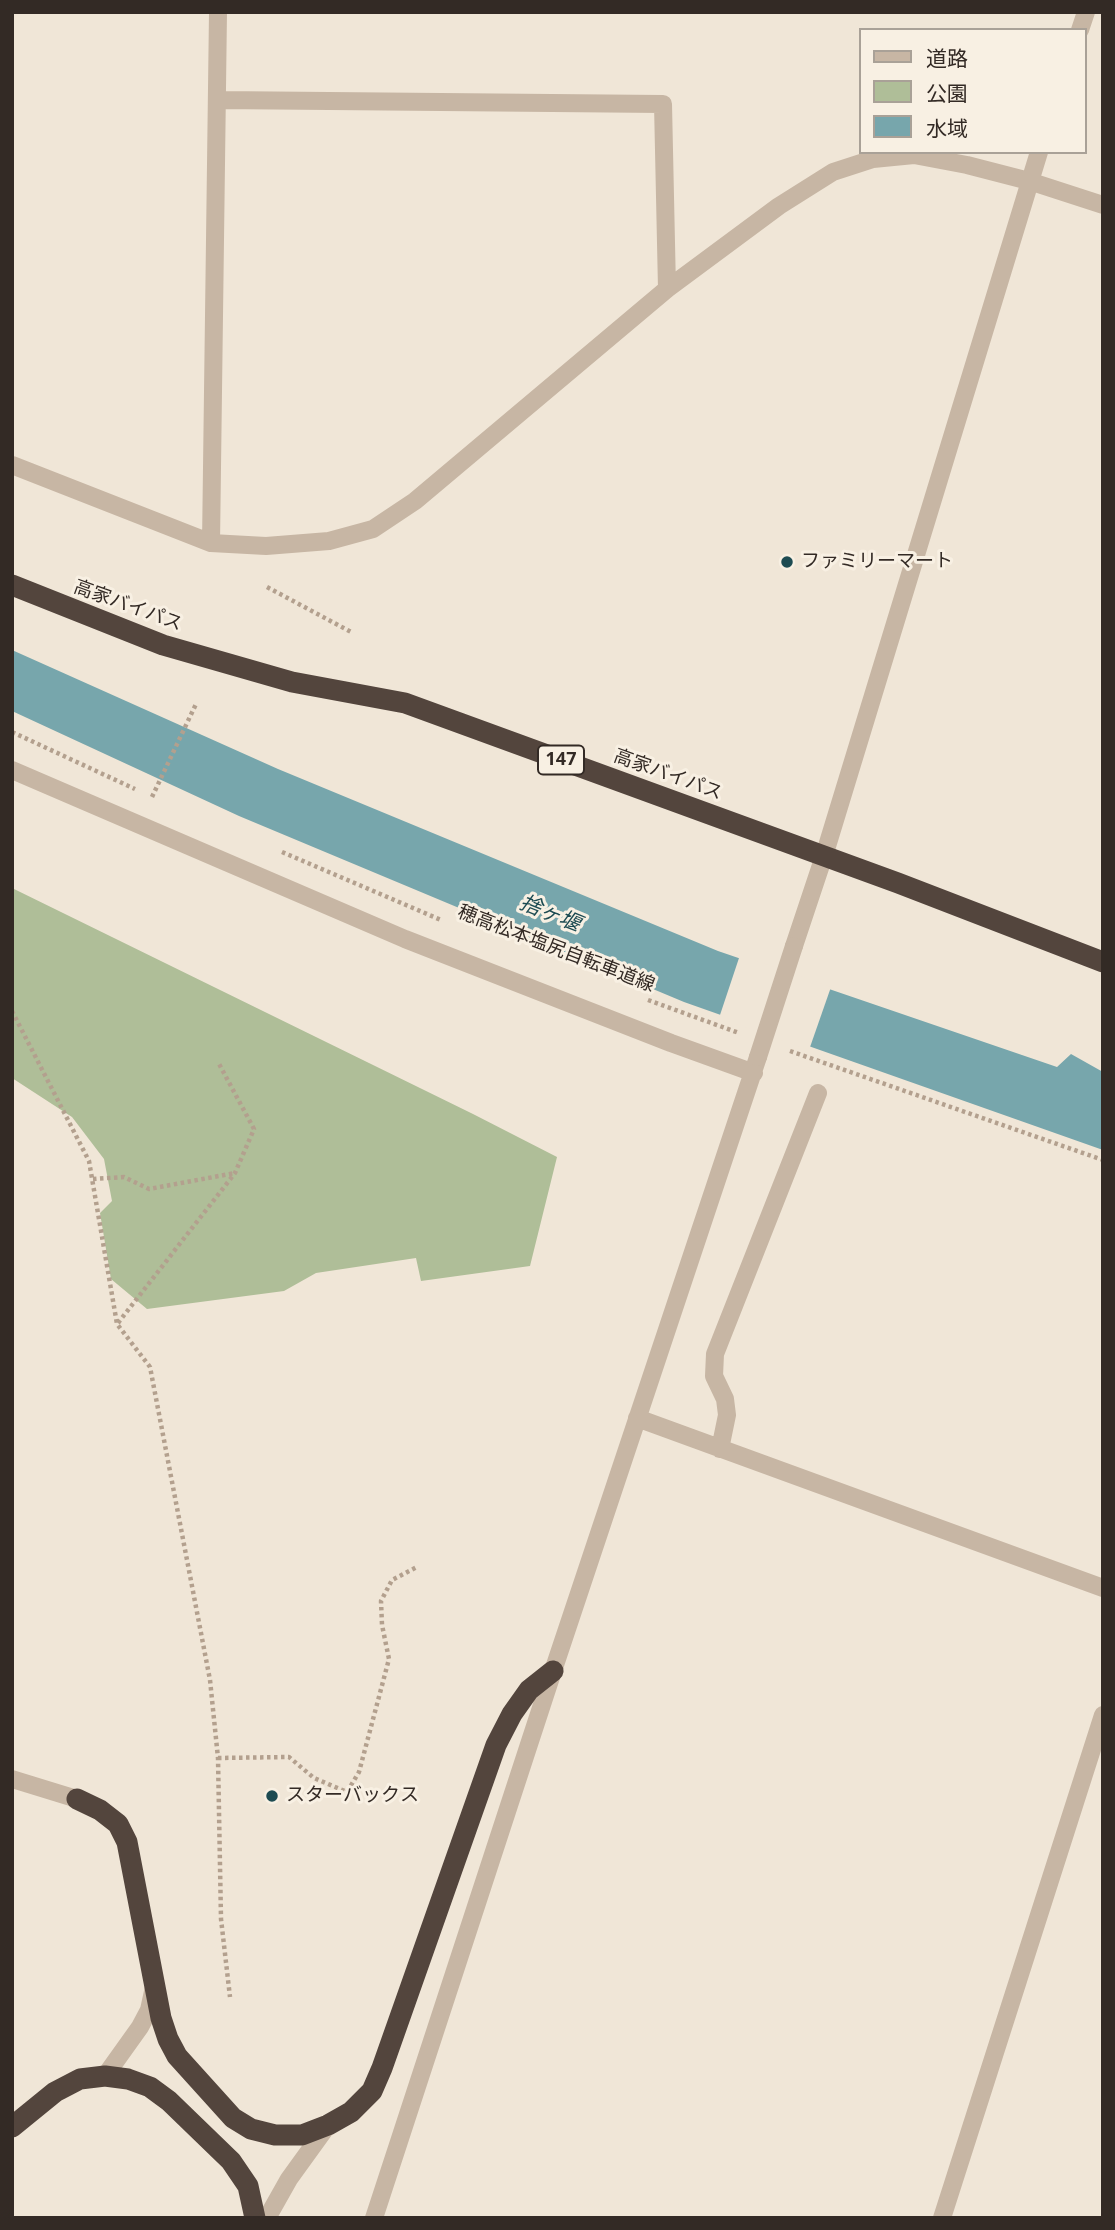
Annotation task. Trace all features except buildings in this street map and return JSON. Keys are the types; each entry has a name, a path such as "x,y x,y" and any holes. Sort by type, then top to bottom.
{"highway":[{"name":"高家バイパス","path":"12,585 163,645 292,682 405,703 824,856 1103,962"},
{"path":"77,1799 100,1810 118,1824 127,1842 161,2018 167,2039 177,2056 233,2118 251,2129 275,2135 302,2135 351,2112 372,2091 496,1745 512,1714 529,1690 553,1671"},
{"path":"12,2127 55,2092 80,2079 104,2076 128,2079 150,2087 169,2101 232,2161 248,2186 255,2218"}],"street":[{"path":"211,543 218,12"},
{"path":"218,100 663,104 667,289"},
{"path":"374,2218 824,856 1038,154"},
{"path":"12,465 211,543 265,546 329,541 373,528 415,501 667,289 779,206 833,172 873,159 914,155 968,165 1029,181 1103,205"},
{"path":"12,771 405,939 756,1065"},
{"path":"720,1449 727,1415 725,1399 714,1376 715,1354 818,1093"},
{"path":"637,1418 1103,1588"},
{"path":"942,2218 1103,1715"},
{"path":"12,1779 77,1799"},
{"path":"104,2076 140,2027 149,2010 155,1984"},
{"path":"267,2218 289,2179 328,2125"}],"path":[{"path":"267,587 353,633"},
{"path":"12,732 152,797 196,704"},
{"name":"穂高松本塩尻自転車道線","path":"281,852 448,923"},
{"name":"穂高松本塩尻自転車道線","path":"643,999 748,1036"},
{"path":"12,1011 89,1161 117,1324 149,1367 209,1680 218,1758 221,1919 230,1997"},
{"path":"788,1050 1103,1160"},
{"path":"117,1324 235,1173 254,1129 218,1062"},
{"path":"93,1179 124,1177 149,1189 235,1173"},
{"path":"218,1758 289,1757 314,1778 346,1793 359,1772 389,1659 382,1625 382,1601 392,1580 417,1567"}],"green space":[{"path":"12,888 557,1157 530,1266 421,1281 416,1258 316,1273 284,1291 147,1309 111,1279 100,1213 112,1201 104,1159 72,1117 12,1078"}],"water":[{"name":"捨ヶ堰","path":"12,650 278,769 718,951 1057,1067 1071,1054 1103,1072 1103,1150 684,1002 239,816 12,711"}],"pier":[{"path":"740,955 831,987 809,1050 719,1018"}],"place":[{"name":"ファミリーマート","path":"787,562"},
{"name":"スターバックス","path":"272,1796"}]}
